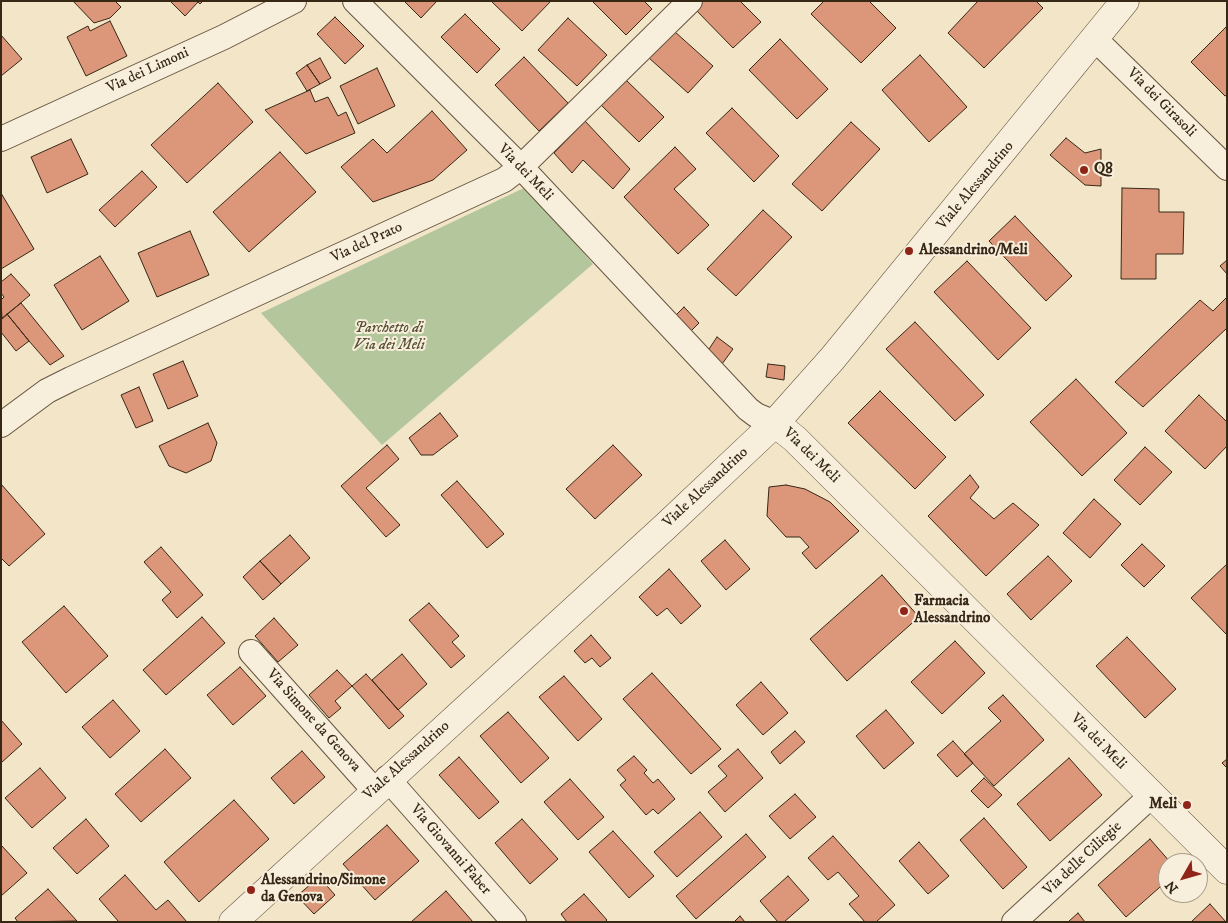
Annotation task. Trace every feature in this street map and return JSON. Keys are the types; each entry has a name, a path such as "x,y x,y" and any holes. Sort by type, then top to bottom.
{"street":[{"name":"Via dei Limoni","path":"1,139 216,41 294,1"},
{"name":"Via dei Meli","path":"355,1 521,167 748,409 756,416 774,422 796,438 1151,796 1227,870"},
{"name":"Via del Prato","path":"1,424 47,392 70,379 504,180 521,167 690,1"},
{"name":"Viale Alessandrino","path":"233,922 381,784 667,525 774,422 832,359 1125,1"},
{"name":"Via dei Girasoli","path":"1095,38 1227,168"},
{"name":"Via Simone da Genova","path":"251,652 381,784"},
{"name":"Via Giovanni Faber","path":"381,784 514,922"},
{"name":"Via delle Ciliegie","path":"1014,922 1151,796"}],"green space":[{"name":"Parchetto di Via dei Meli","path":"526,187 593,264 382,445 261,313"}],"building":[{"path":"73,1 115,1 121,7 110,18 94,23"},
{"path":"170,1 203,1 200,4 198,2 185,16"},
{"path":"404,1 437,1 421,18"},
{"path":"491,1 551,1 522,31"},
{"path":"592,1 644,1 652,9 626,35"},
{"path":"701,1 740,1 761,22 733,48 694,8"},
{"path":"824,1 869,1 896,28 861,63 811,14"},
{"path":"978,1 1036,1 1043,8 984,68 948,33"},
{"path":"465,14 500,49 477,73 441,37"},
{"path":"335,17 364,46 345,64 317,34"},
{"path":"568,18 607,55 577,86 538,50"},
{"path":"110,21 127,56 86,76 67,37 88,26 90,31"},
{"path":"1227,26 1227,95 1225,96 1191,62"},
{"path":"674,31 713,66 688,93 649,58"},
{"path":"1,35 22,59 1,76"},
{"path":"780,39 828,89 797,119 749,70"},
{"path":"920,55 967,107 929,142 882,90"},
{"path":"524,57 568,103 539,131 495,85"},
{"path":"320,58 331,78 320,84 307,65"},
{"path":"307,65 320,84 307,91 296,73"},
{"path":"377,68 395,106 358,124 340,86"},
{"path":"626,80 664,117 639,142 601,105"},
{"path":"218,83 253,122 187,183 151,145"},
{"path":"310,90 315,102 328,97 338,116 346,112 355,133 306,154 265,110"},
{"path":"732,108 779,156 754,182 706,133"},
{"path":"432,111 467,150 433,180 373,202 341,167 373,139 387,153"},
{"path":"585,121 630,169 613,189 583,160 572,173 554,153"},
{"path":"851,122 880,149 822,211 792,184"},
{"name":"Q8","path":"1066,138 1085,153 1101,149 1101,186 1085,185 1050,155"},
{"path":"71,139 88,174 47,193 31,157"},
{"path":"675,147 696,169 674,189 709,225 678,254 624,197"},
{"path":"280,152 316,192 249,252 213,212"},
{"path":"142,171 157,187 115,227 99,210"},
{"path":"1122,188 1159,189 1159,212 1184,212 1183,254 1156,254 1156,279 1121,279"},
{"path":"1,193 34,249 1,269"},
{"path":"763,210 792,237 736,296 707,269"},
{"path":"1015,216 1072,276 1046,301 989,241"},
{"path":"190,231 209,275 157,297 138,253"},
{"path":"100,256 129,301 82,330 54,285"},
{"path":"1227,260 1227,274 1220,266"},
{"path":"967,261 1031,328 998,360 934,292"},
{"path":"11,274 30,295 2,319 1,300 4,297 1,293 1,282"},
{"path":"1227,297 1227,328 1143,407 1115,382 1200,300 1213,311"},
{"path":"21,303 64,356 50,365 7,314"},
{"path":"684,307 699,323 689,333 673,318"},
{"path":"7,314 29,341 16,351 1,332 1,319"},
{"path":"915,322 984,395 955,421 886,349"},
{"path":"717,337 733,349 722,364 707,352"},
{"path":"183,361 198,396 168,409 153,374"},
{"path":"768,364 785,366 784,380 766,377"},
{"path":"1076,379 1127,433 1082,476 1030,422"},
{"path":"139,387 153,421 136,428 121,395"},
{"path":"880,391 946,457 915,489 848,423"},
{"path":"1199,395 1227,422 1227,446 1205,469 1165,431"},
{"path":"440,413 458,436 433,455 421,455 409,438"},
{"path":"208,423 217,443 211,461 186,473 169,466 159,446"},
{"path":"387,445 399,459 366,488 400,525 386,537 341,486"},
{"path":"613,445 642,475 595,519 566,489"},
{"path":"1145,447 1172,472 1140,505 1114,480"},
{"path":"970,475 979,487 970,498 994,519 1013,503 1039,525 986,576 928,516"},
{"path":"457,481 504,534 487,548 441,495"},
{"path":"1,484 45,534 9,566 1,558"},
{"path":"786,485 805,489 830,502 859,531 816,569 802,553 809,547 800,537 786,537 767,516 769,487"},
{"path":"1094,499 1121,524 1090,558 1063,533"},
{"path":"290,535 310,558 281,584 260,561"},
{"path":"725,540 750,569 726,590 701,561"},
{"path":"1142,544 1165,566 1144,587 1121,565"},
{"path":"161,547 203,595 177,618 162,600 171,592 144,562"},
{"path":"1048,556 1072,581 1031,620 1007,594"},
{"path":"260,561 281,584 263,600 243,577"},
{"path":"1227,564 1227,635 1191,598"},
{"path":"669,569 701,606 681,624 667,608 657,616 639,597"},
{"path":"882,575 919,617 847,681 810,639"},
{"path":"429,603 459,636 452,642 465,656 451,668 409,620"},
{"path":"64,606 108,656 66,693 22,642"},
{"path":"202,617 225,643 166,695 143,670"},
{"path":"274,618 298,645 278,662 255,636"},
{"path":"591,635 611,658 600,667 592,658 585,663 574,651"},
{"path":"1127,637 1176,689 1145,718 1096,666"},
{"path":"955,641 985,673 942,714 911,682"},
{"path":"402,654 427,684 398,710 372,680"},
{"path":"240,667 266,696 233,725 207,695"},
{"path":"337,670 352,686 335,701 341,708 329,718 309,695"},
{"path":"652,673 721,749 691,774 623,699"},
{"path":"366,674 404,716 389,729 352,686"},
{"path":"564,676 602,719 578,741 539,697"},
{"path":"761,682 788,713 763,735 736,705"},
{"path":"1003,695 1044,740 994,786 964,754 1001,721 988,708"},
{"path":"113,700 140,731 110,758 82,727"},
{"path":"886,710 914,743 884,769 856,736"},
{"path":"508,712 549,758 521,783 480,736"},
{"path":"1,720 22,744 1,763"},
{"path":"795,731 805,742 780,764 771,752"},
{"path":"953,741 973,763 957,777 937,755"},
{"path":"165,749 191,778 141,822 115,794"},
{"path":"738,749 763,778 725,812 708,792 727,776 718,766"},
{"path":"302,751 325,777 294,804 271,778"},
{"path":"634,756 647,770 644,773 653,783 658,779 675,799 658,814 653,809 646,815 620,785 626,780 617,770"},
{"path":"459,757 499,802 479,819 439,775"},
{"path":"1069,758 1102,795 1050,841 1017,804"},
{"path":"1227,759 1227,768 1222,763"},
{"path":"40,768 66,798 32,828 5,798"},
{"path":"984,778 1002,795 988,808 971,791"},
{"path":"570,779 604,817 578,840 544,802"},
{"path":"795,794 816,817 790,839 769,816"},
{"path":"234,800 269,839 199,902 164,862"},
{"path":"700,812 722,837 677,877 654,852"},
{"path":"984,818 1027,867 1003,889 960,840"},
{"path":"86,819 109,846 77,874 53,848"},
{"path":"522,819 558,859 530,884 495,843"},
{"path":"387,825 419,861 375,900 343,864"},
{"path":"613,831 654,876 629,898 589,852"},
{"path":"746,834 766,857 696,919 676,896"},
{"path":"833,836 895,905 876,922 865,922 849,904 859,896 838,872 828,880 808,858"},
{"path":"1150,839 1162,853 1158,853 1158,889 1126,917 1098,885"},
{"path":"919,842 949,876 928,894 899,861"},
{"path":"1,845 27,873 1,896"},
{"path":"125,875 156,910 168,900 187,922 119,922 99,899"},
{"path":"788,876 809,900 784,922 778,922 760,901"},
{"path":"319,877 335,895 314,914 297,896"},
{"path":"48,889 77,921 18,922 15,918"},
{"path":"446,891 473,922 411,922"},
{"path":"584,894 607,920 605,922 567,922 561,914"},
{"path":"1210,904 1226,922 1191,922"},
{"path":"1078,913 1085,922 1068,922"},
{"path":"740,916 745,922 734,922"}],"place":[{"name":"Q8","path":"1084,170"},
{"name":"Alessandrino/Meli","path":"909,251"},
{"name":"Farmacia Alessandrino","path":"904,611"},
{"name":"Meli","path":"1187,805"},
{"name":"Alessandrino/Simone da Genova","path":"251,890"}]}
